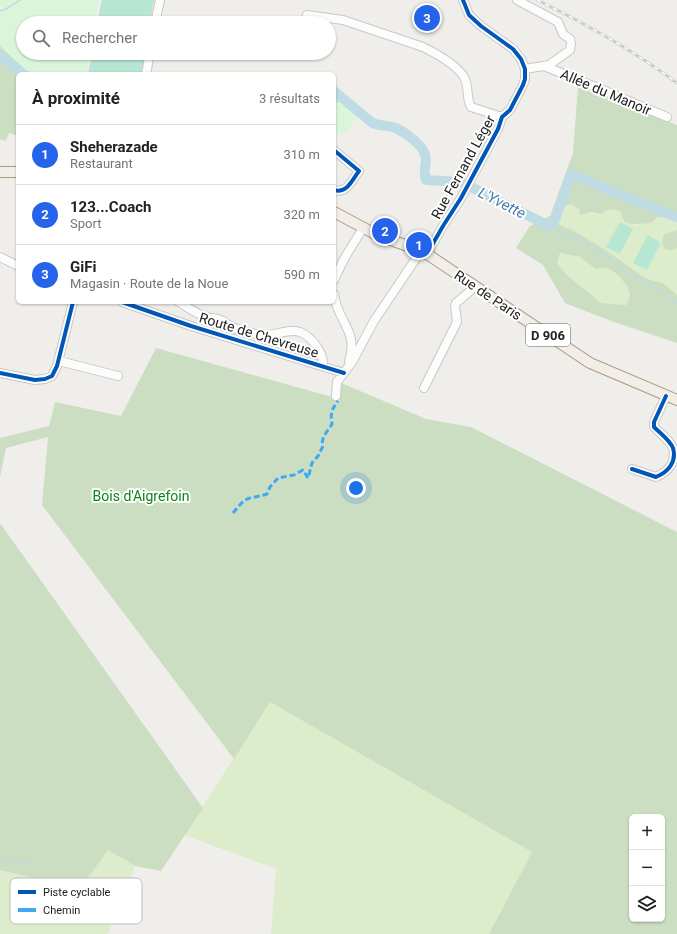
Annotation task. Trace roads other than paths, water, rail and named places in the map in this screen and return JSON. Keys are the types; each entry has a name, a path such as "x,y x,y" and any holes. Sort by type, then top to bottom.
{"main road":[{"path":"0,172 16,172"},
{"name":"Rue de Paris","path":"336,213 377,235 424,253 476,286 590,363 677,400"}],"street":[{"path":"157,16 160,0"},
{"path":"463,0 469,14 481,26 513,49 521,59 525,69 544,66 570,50 570,41 563,34 558,22 517,0"},
{"path":"307,15 314,16"},
{"path":"336,19 343,20 417,45 432,52 459,72 465,79 471,107 502,117"},
{"path":"146,72 149,60"},
{"name":"Allée du Manoir","path":"544,66 667,117"},
{"name":"Rue Fernand Léger","path":"343,371 374,321 424,253 460,198 498,129 502,117 510,110 523,85 525,79 525,69"},
{"path":"336,152 359,171 346,189 342,191 336,190"},
{"path":"336,276 344,259 363,228"},
{"path":"0,257 16,265"},
{"path":"424,388 457,322 456,303 476,286"},
{"path":"0,373 35,380 45,379 52,376 59,360 73,304"},
{"name":"Route de Chevreuse","path":"128,304 191,326 343,371"},
{"path":"182,304 191,310 202,315 221,320 241,331 266,335 300,332 312,341 320,352 324,360 323,366"},
{"path":"335,304 350,333 352,343 351,357 337,382 336,396"},
{"path":"59,360 118,376"},
{"path":"632,469 656,477 666,473 672,466 674,458 673,449 668,441 654,427 654,422 666,396"}],"waterway":[{"path":"0,11 20,0"},
{"name":"L'Yvette","path":"0,55 21,72"},
{"name":"L'Yvette","path":"336,93 371,122 396,128 419,145 425,155 426,180 461,182 549,226 555,220 571,174 677,217"},
{"path":"336,102 342,98"},
{"name":"L'Yvette","path":"549,226 565,235 585,242 604,254 624,272 654,287 677,303"},
{"path":"0,859 39,864"}],"railway":[{"path":"537,0 609,38 677,83"}],"place":[{"name":"GiFi","path":"427,18"},
{"name":"123...Coach","path":"385,231"},
{"name":"Sheherazade","path":"419,245"}],"park label":[{"name":"Bois d'Aigrefoin","path":"141,496"}]}
